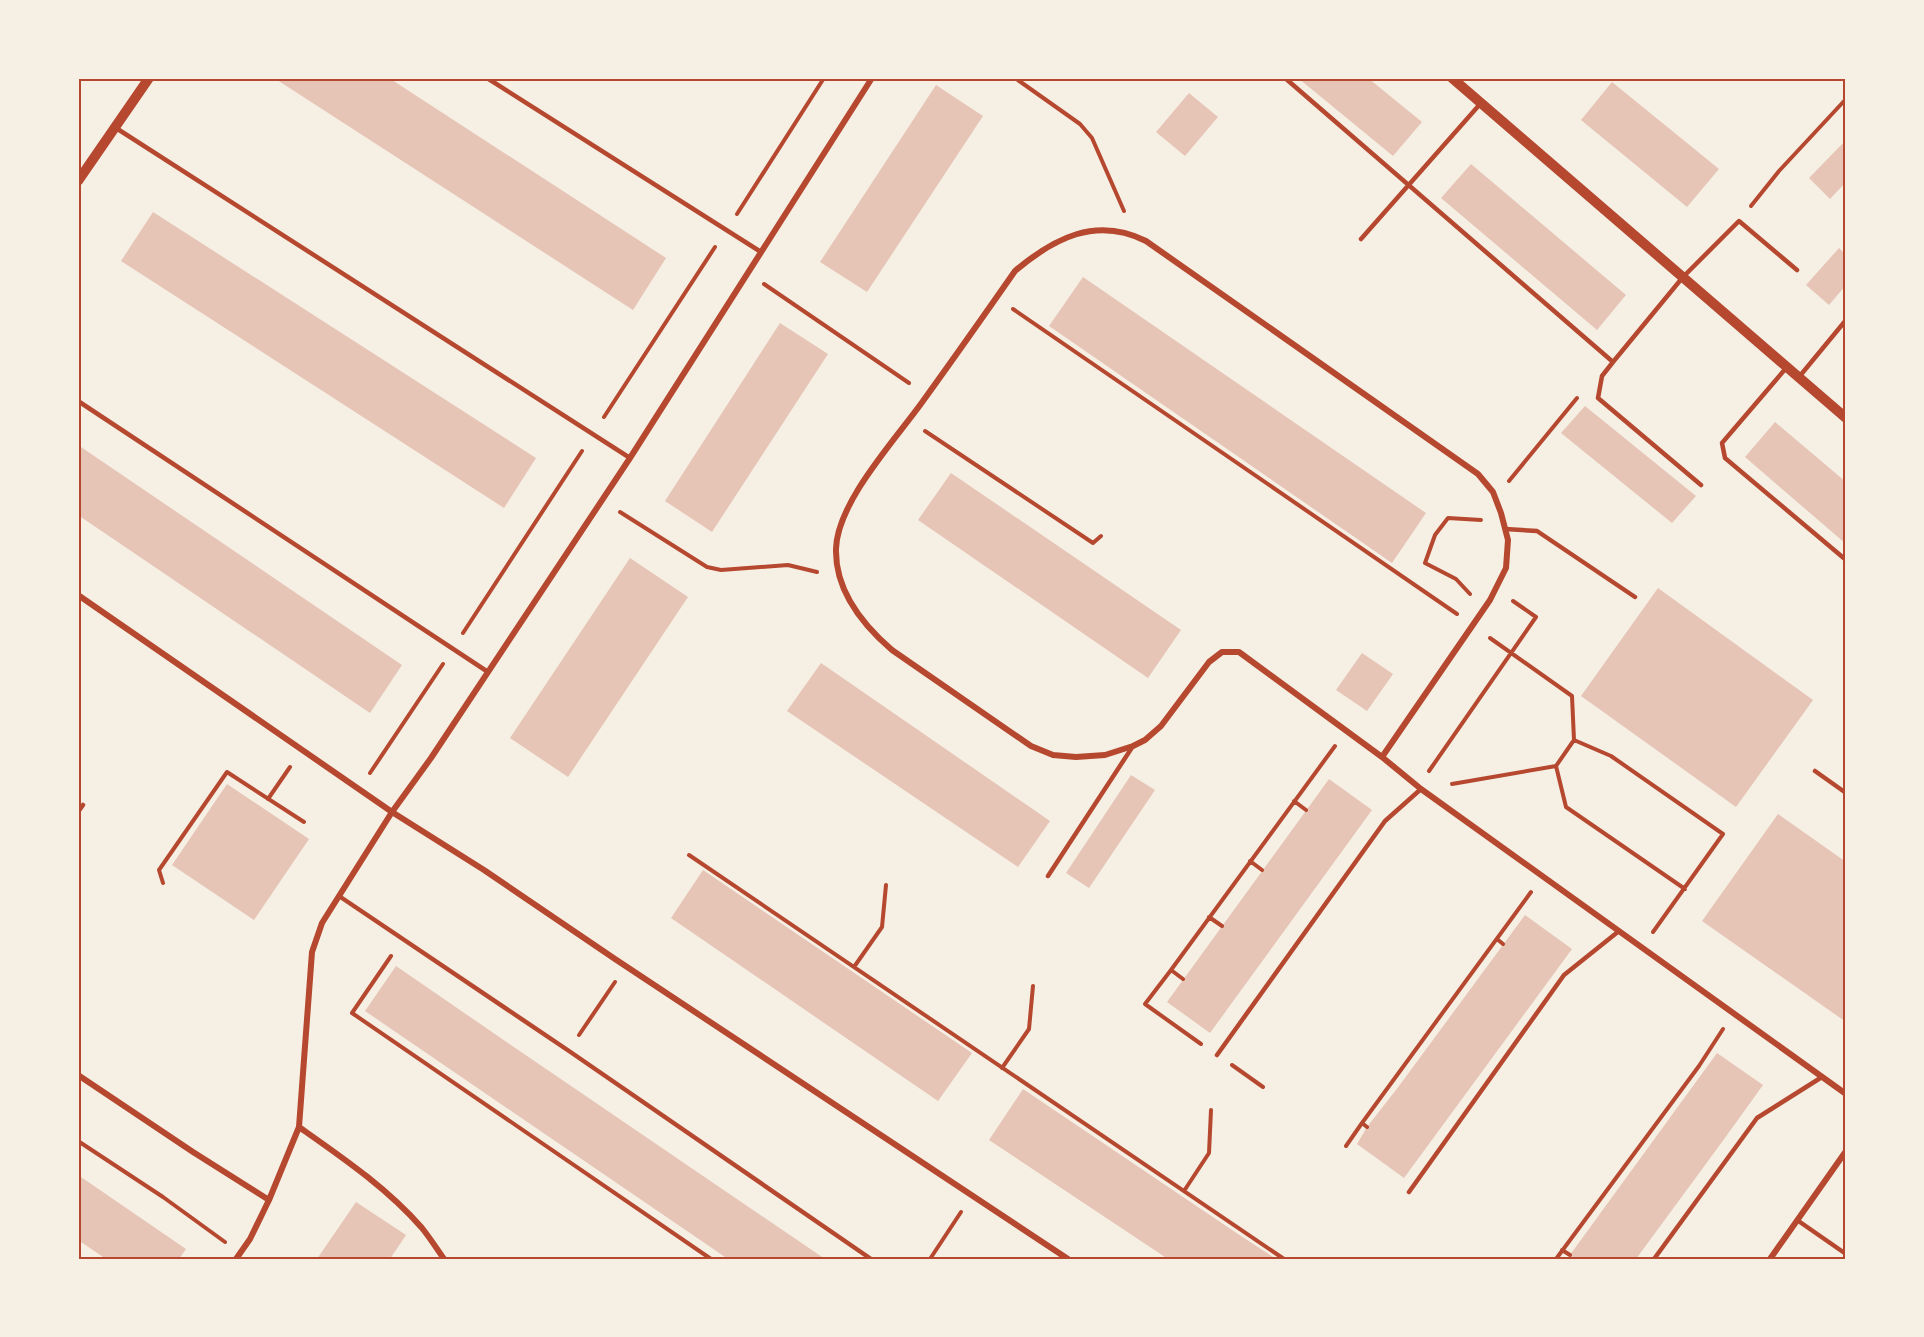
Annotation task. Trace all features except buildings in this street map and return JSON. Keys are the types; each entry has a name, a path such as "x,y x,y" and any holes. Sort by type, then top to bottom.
{"street":[{"path":"78,181 149,78"},
{"path":"238,1256 269,1200 300,1126 312,952 322,923 392,812 431,758 630,458 872,78"},
{"path":"1452,78 1846,418"},
{"path":"1382,757 1483,611 1506,568 1508,540 1492,492 1478,474 1136,236 1111,230 1085,232 1056,241 1036,253 1016,270 864,481 841,523 836,549 840,578 859,617 876,636 901,656 1031,746 1053,755 1076,757 1105,755 1145,740 1161,726 1209,662 1222,652 1239,652 1542,877 1846,1094"},
{"path":"78,595 392,812 484,870 1068,1259"},
{"path":"78,1076 269,1200"},
{"path":"300,1126 364,1173 398,1203 423,1230 444,1259"},
{"path":"1770,1259 1846,1151"}],"lane":[{"path":"487,78 761,252"},
{"path":"1285,78 1612,362"},
{"path":"1361,239 1481,103"},
{"path":"116,128 630,458"},
{"path":"1701,485 1598,398 1602,376 1683,278 1739,221 1797,270"},
{"path":"1799,377 1846,320"},
{"path":"1786,367 1722,443 1725,458 1846,560"},
{"path":"78,401 488,672"},
{"path":"1505,529 1537,531 1635,597"},
{"path":"1048,876 1133,746"},
{"path":"1815,771 1846,793"},
{"path":"1217,1055 1385,821 1420,787"},
{"path":"78,812 82,806"},
{"path":"339,896 871,1259"},
{"path":"1409,1192 1564,975 1619,931"},
{"path":"1654,1259 1757,1118 1822,1077"},
{"path":"1797,1220 1846,1254"}],"path":[{"path":"1015,78 1080,124 1092,138 1136,236"},
{"path":"1739,221 1779,171 1846,99"},
{"path":"748,273 927,396"},
{"path":"997,298 1572,696 1574,740 1556,766 1420,787"},
{"path":"1495,498 1558,420"},
{"path":"909,421 1093,543 1101,536"},
{"path":"602,500 707,567 721,570 788,566 840,578"},
{"path":"1483,611 1456,579 1425,563 1435,534 1448,518 1503,521"},
{"path":"1420,787 1536,617 1495,589"},
{"path":"1145,1004 1347,731"},
{"path":"1574,740 1611,756 1723,834 1642,947"},
{"path":"268,799 302,749"},
{"path":"1556,766 1566,807 1685,889"},
{"path":"163,883 159,870 227,772 304,822"},
{"path":"1294,801 1306,810"},
{"path":"689,855 1284,1259"},
{"path":"1250,861 1262,870"},
{"path":"1346,1146 1542,877"},
{"path":"854,967 882,927 885,885"},
{"path":"1209,917 1222,926"},
{"path":"404,939 352,1013 711,1259"},
{"path":"1497,939 1503,944"},
{"path":"1171,970 1183,979"},
{"path":"1002,1068 1029,1029 1033,986"},
{"path":"1454,998 1461,1002"},
{"path":"569,1051 602,1002"},
{"path":"1556,1259 1690,1078 1733,1013"},
{"path":"1412,1055 1418,1060"},
{"path":"1690,1078 1696,1082"},
{"path":"1184,1191 1209,1153 1211,1110"},
{"path":"1362,1123 1367,1127"},
{"path":"1648,1134 1655,1138"},
{"path":"78,1141 163,1197 238,1256"},
{"path":"1606,1192 1612,1197"},
{"path":"930,1259 972,1196"},
{"path":"1562,1250 1570,1256"}]}
